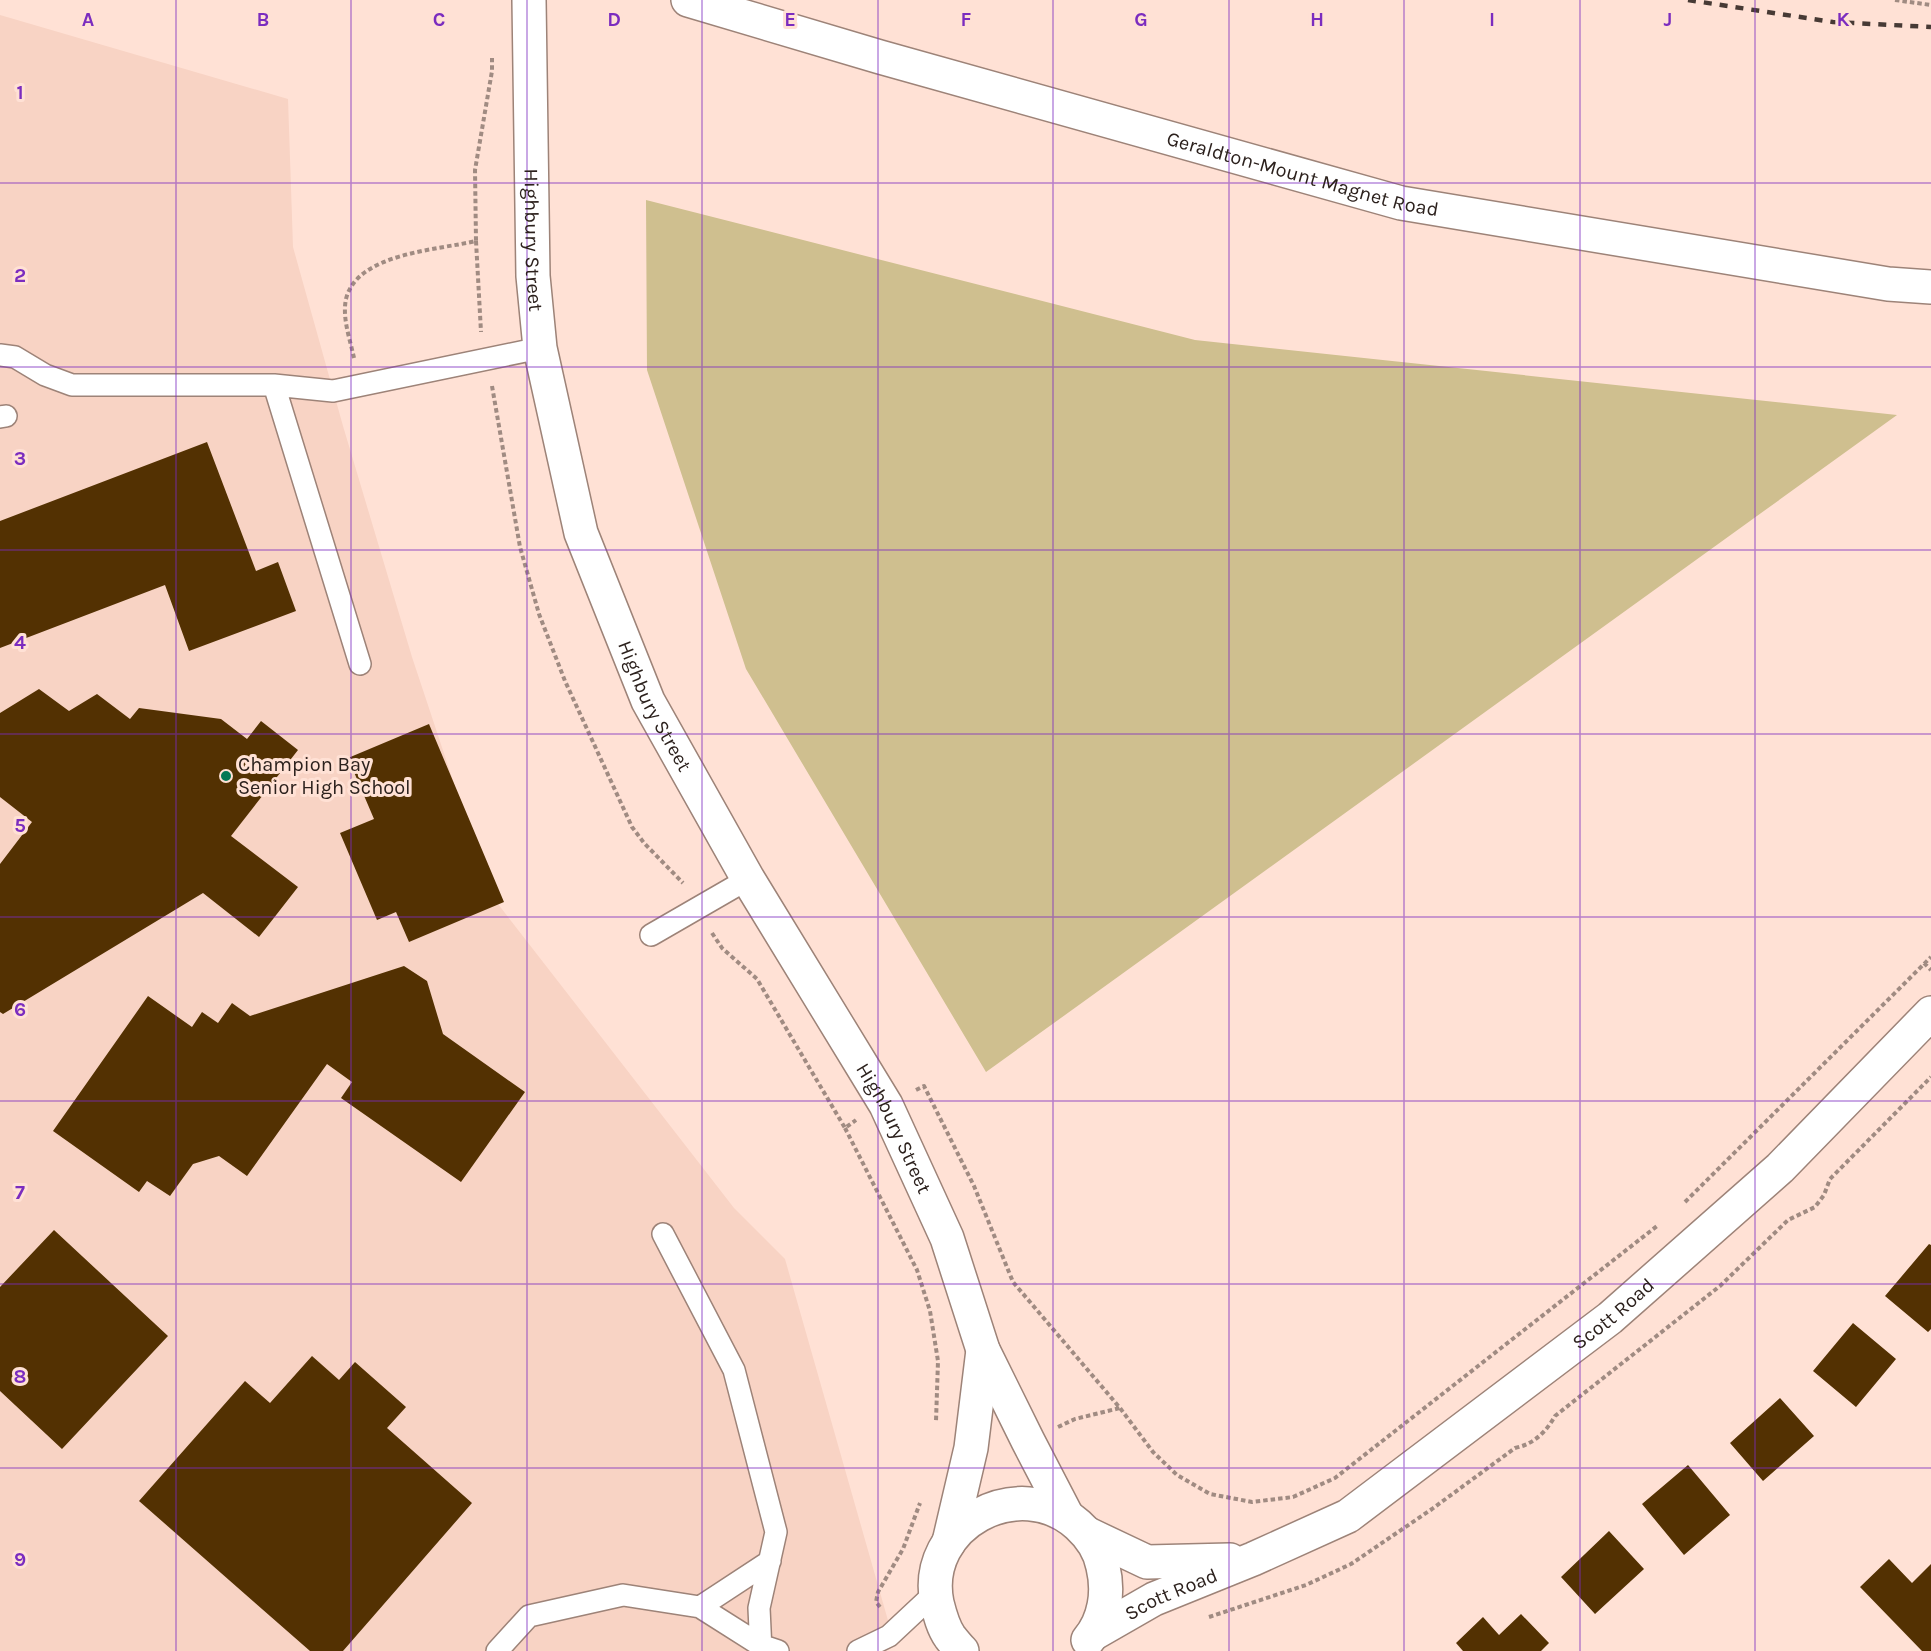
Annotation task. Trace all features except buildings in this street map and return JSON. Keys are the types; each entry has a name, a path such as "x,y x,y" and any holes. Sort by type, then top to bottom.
{"main road":[{"name":"Highbury Street","path":"529,0 533,276 540,348 581,533 648,701 748,879 886,1105 948,1238 983,1350 1078,1525 1101,1557 1107,1583 1104,1610 1086,1643"},
{"name":"Geraldton-Mount Magnet Road","path":"688,0 880,57 1401,203 1888,284 1931,287"},
{"name":"Scott Road","path":"1086,1643 1154,1599 1253,1559 1348,1516 1610,1318 1780,1168 1931,1013"},
{"name":"Highbury Street","path":"949,1542 970,1448 983,1350"},
{"name":"Scott Road","path":"949,1542 967,1522 990,1509 1016,1503 1043,1505 1147,1562 1253,1559"},
{"path":"949,1542 938,1567 935,1593 940,1616 950,1637 962,1651"}],"lane":[{"path":"0,355 15,357 45,375 72,385 274,385 333,391 540,348"},
{"path":"274,385 360,664"},
{"path":"651,935 748,879"},
{"path":"663,1234 734,1370 776,1532 759,1608 766,1649"},
{"path":"700,1607 770,1561"},
{"path":"858,1651 889,1636 935,1593"},
{"path":"497,1651 530,1616 623,1595 700,1607 766,1649"}],"path":[{"path":"1894,0 1931,5"},
{"path":"482,340 476,241 475,170 492,71 492,49"},
{"path":"361,385 345,317 346,298 352,284 365,271 382,261 476,241"},
{"path":"494,392 520,548 539,614 565,681 632,827 644,843 684,884"},
{"path":"713,935 722,948 757,979 845,1128 917,1270 930,1311 938,1361 936,1430"},
{"path":"1680,1206 1931,957"},
{"path":"1924,963 1931,970"},
{"path":"910,1092 924,1086 974,1186 1013,1282 1120,1408 1153,1452 1176,1476 1210,1494 1252,1502 1293,1497 1335,1478 1663,1222"},
{"path":"845,1128 859,1118"},
{"path":"993,1253 1003,1256"},
{"path":"1054,1429 1075,1419 1120,1408"},
{"path":"884,1613 876,1602 878,1592 903,1548 922,1495"}],"shaded area":[{"name":"Champion Bay Senior High School","path":"0,15 288,99 293,247 343,426 412,657 491,895 734,1208 785,1259 891,1631 872,1651 0,1651"},
{"path":"646,200 1195,340 1897,415 986,1072 746,669 647,370"}],"railway":[{"path":"1688,0 1833,22 1931,27"}],"place":[{"name":"Champion Bay Senior High School","path":"226,776"}]}
